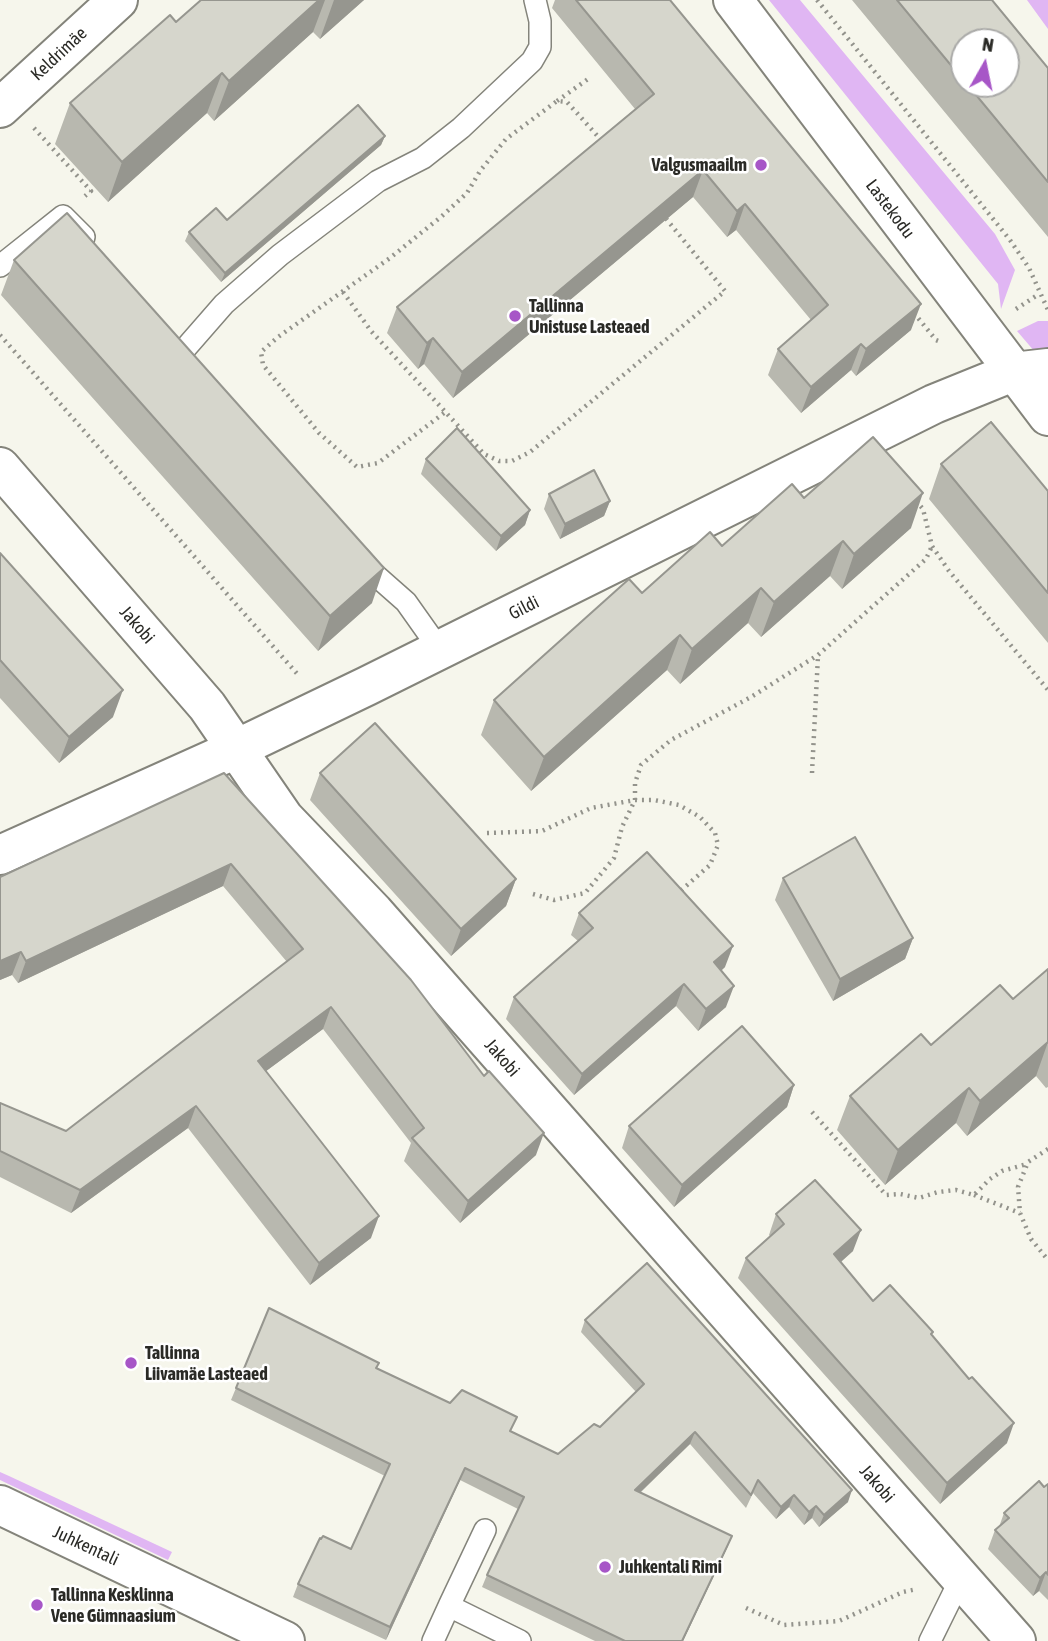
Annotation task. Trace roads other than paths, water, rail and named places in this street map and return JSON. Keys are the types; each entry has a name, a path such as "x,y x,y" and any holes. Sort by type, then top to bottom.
{"street":[{"name":"Keldrimäe","path":"4,104 118,0"},
{"name":"Lastekodu","path":"733,0 1031,370 1048,416"},
{"name":"Gildi","path":"0,855 236,749 934,404 1031,370"},
{"name":"Jakobi","path":"0,467 207,706 284,818 374,912 1016,1641"},
{"name":"Juhkentali","path":"0,1505 285,1641"}],"lane":[{"path":"183,351 224,304 280,255 378,181 424,158 461,128 533,61 540,47 540,21 535,0"},
{"path":"0,265 63,216 95,248"},
{"path":"345,541 372,572 405,602 440,650"},
{"path":"433,1641 485,1530"},
{"path":"930,1641 961,1578"},
{"path":"449,1606 520,1641"}],"place":[{"name":"Valgusmaailm","path":"761,165"},
{"name":"Tallinna Unistuse Lasteaed","path":"515,316"},
{"name":"Tallinna Liivamäe Lasteaed","path":"131,1363"},
{"name":"Juhkentali Rimi","path":"605,1567"},
{"name":"Tallinna Kesklinna Vene Gümnaasium","path":"37,1605"}]}
